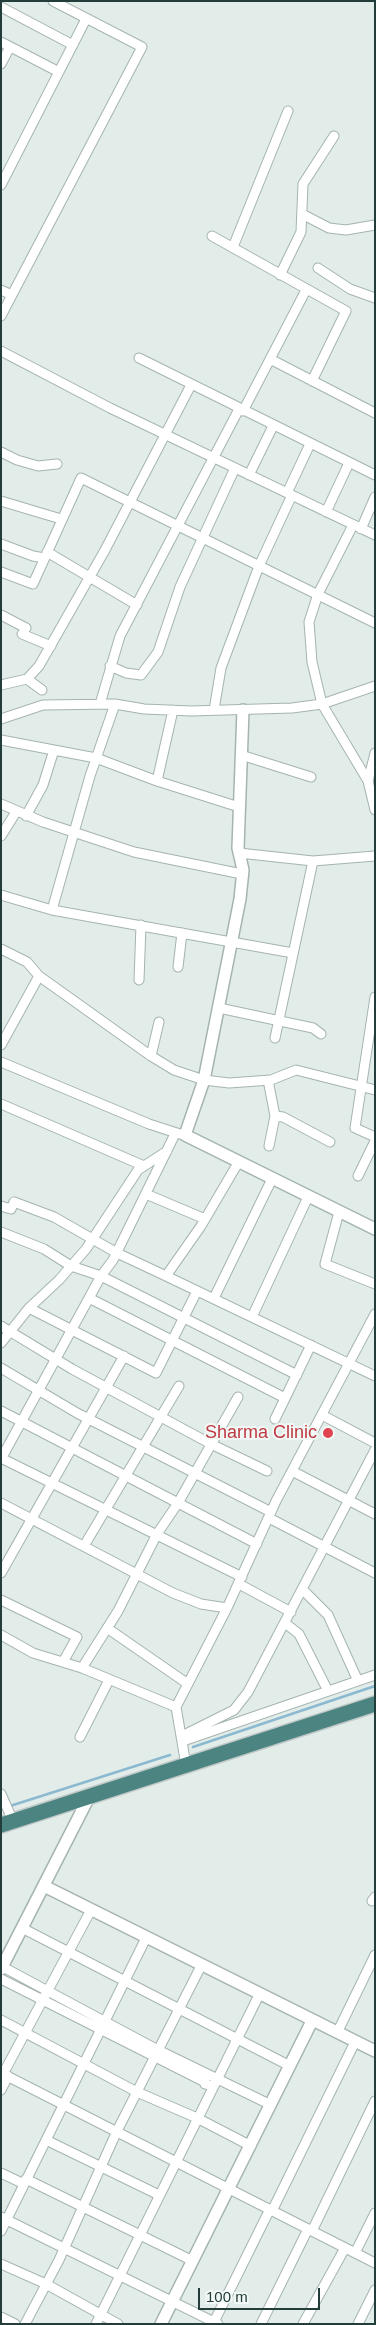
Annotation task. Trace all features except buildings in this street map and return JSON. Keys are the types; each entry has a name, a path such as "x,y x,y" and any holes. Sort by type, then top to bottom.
{"highway":[{"path":"7,1823 375,1704"}],"street":[{"path":"1,316 142,47 53,1"},
{"path":"1,7 73,45"},
{"path":"1,185 86,19"},
{"path":"1,64 6,45 59,72"},
{"path":"233,247 288,111"},
{"path":"280,275 301,232 304,184 334,136"},
{"path":"302,214 329,228 346,230 375,225"},
{"path":"212,236 346,312 312,381"},
{"path":"318,268 350,289 375,298"},
{"path":"1,290 12,295"},
{"path":"100,704 120,636 306,290"},
{"path":"1,351 165,434 375,536"},
{"path":"138,358 375,476"},
{"path":"270,360 375,413"},
{"path":"1,685 27,679 51,646 89,579 191,385"},
{"path":"249,474 273,426"},
{"path":"214,710 221,668 259,566 310,444"},
{"path":"1,452 17,460 38,466 58,464"},
{"path":"326,512 349,463"},
{"path":"110,666 126,673 141,675 158,652 180,587 236,468"},
{"path":"1,572 33,584 81,478 130,500 375,623"},
{"path":"375,497 318,594 310,622 312,662 322,704 368,781 375,810"},
{"path":"1,501 61,519"},
{"path":"1,544 32,556 45,555 136,605"},
{"path":"1,615 51,646"},
{"path":"27,679 42,690"},
{"path":"1,719 43,705 116,704 144,709 243,710 322,704 375,686"},
{"path":"52,910 96,758 116,704"},
{"path":"157,781 173,710"},
{"path":"243,710 239,807 239,853 242,874 240,899 230,941 219,1008 204,1080 180,1134 167,1150 117,1252 101,1276 1,1459 157,1534 291,1612"},
{"path":"1,740 96,758 157,781 239,807"},
{"path":"26,816 43,785 54,750"},
{"path":"368,781 375,753"},
{"path":"241,755 311,777"},
{"path":"1,804 26,816 134,852 242,874"},
{"path":"1,836 16,812"},
{"path":"239,853 313,861 375,856"},
{"path":"275,1038 313,861"},
{"path":"1,895 52,910 293,953"},
{"path":"139,980 141,925"},
{"path":"178,967 182,932"},
{"path":"1,949 27,962 40,976 151,1056 174,1070 204,1080 229,1083 268,1080 296,1070 375,1090"},
{"path":"1,1045 40,976"},
{"path":"358,1176 375,1139 355,1128 375,997"},
{"path":"219,1008 313,1028 321,1034"},
{"path":"151,1056 159,1022"},
{"path":"1,1062 180,1134 375,1229"},
{"path":"268,1080 275,1116 269,1146"},
{"path":"1,1104 144,1166"},
{"path":"275,1116 283,1117 330,1142"},
{"path":"1,1343 28,1308 71,1266 93,1238 138,1170 167,1150"},
{"path":"166,1276 205,1219 238,1163"},
{"path":"214,1298 272,1180"},
{"path":"146,1194 205,1219"},
{"path":"252,1317 308,1197"},
{"path":"1,1206 11,1209 14,1202 54,1217 117,1252 375,1376"},
{"path":"339,1212 325,1264 375,1284"},
{"path":"1,1232 44,1250 71,1266 101,1276 297,1375"},
{"path":"28,1308 156,1373 197,1290"},
{"path":"89,1298 171,1342 285,1398"},
{"path":"186,1765 176,1707 228,1608 292,1471 375,1314"},
{"path":"1,1326 55,1360 211,1444 267,1471"},
{"path":"275,1419 311,1345"},
{"path":"1,1573 124,1356"},
{"path":"1,1368 88,1419 195,1472 324,1547 375,1573"},
{"path":"84,1546 179,1386"},
{"path":"82,1668 138,1574 157,1534 178,1503 238,1397"},
{"path":"1,1411 257,1544"},
{"path":"322,1415 375,1443"},
{"path":"182,1739 234,1710 248,1692 375,1450"},
{"path":"292,1471 375,1514"},
{"path":"1,1503 173,1593 201,1604 228,1608"},
{"path":"302,1589 328,1614 358,1681"},
{"path":"1,1600 77,1637 63,1662"},
{"path":"285,1623 299,1634 328,1691"},
{"path":"107,1628 188,1684"},
{"path":"1,1634 33,1653 82,1668 176,1707"},
{"path":"182,1739 375,1675"},
{"path":"80,1737 109,1680"},
{"path":"1,1794 7,1823"},
{"path":"89,1796 2,1968 46,1996 156,2054 215,2083 271,2106"},
{"path":"44,1886 375,2051"},
{"path":"1,2090 4,2074 91,1910"},
{"path":"22,1928 290,2066"},
{"path":"1,2231 4,2218 25,2182 146,1938"},
{"path":"337,2033 375,1955"},
{"path":"25,2324 64,2247 117,2131 202,1966"},
{"path":"1,1979 46,1996"},
{"path":"96,2324 259,1994"},
{"path":"1,2020 137,2092 197,2118 251,2146"},
{"path":"161,2324 312,2021"},
{"path":"4,2218 215,2323 354,2042"},
{"path":"4,2074 375,2263"},
{"path":"261,2324 375,2100"},
{"path":"46,2140 159,2195"},
{"path":"1,2173 82,2208 193,2261"},
{"path":"355,2253 375,2213"},
{"path":"303,2324 345,2248"},
{"path":"1,2264 46,2284 118,2324"},
{"path":"358,2324 375,2290"},
{"path":"1,2317 15,2324"}],"waterway":[{"path":"193,1747 375,1686"},
{"path":"10,1806 170,1755"}],"place":[{"name":"Sharma Clinic","path":"328,1433"}]}
